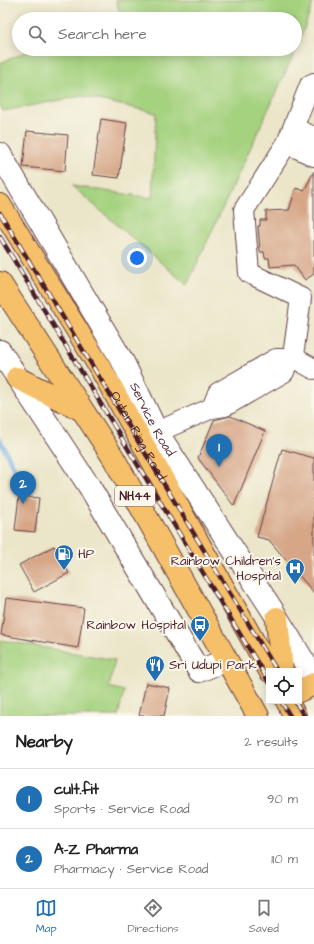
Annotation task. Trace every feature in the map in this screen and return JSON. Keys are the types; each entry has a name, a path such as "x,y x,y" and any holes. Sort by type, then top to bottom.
{"highway":[{"name":"Outer Ring Road","path":"0,205 101,369 268,668"},
{"name":"NH44","path":"0,283 80,409 113,457 258,716"},
{"path":"17,378 80,409"},
{"path":"277,618 282,668"},
{"path":"302,689 314,684"},
{"path":"289,704 295,716"}],"street":[{"path":"292,359 301,298 249,273 244,210 290,136 310,85 314,83"},
{"path":"290,136 314,137"},
{"path":"290,136 314,156"},
{"name":"Service Road","path":"0,154 123,362 157,432 314,678"},
{"path":"0,352 89,486 199,671 226,660"},
{"path":"157,432 212,408 218,393 276,358 292,359 314,369"}],"green space":[{"path":"116,0 314,0 302,34 302,12 119,12"},
{"path":"16,56 293,56 187,285 72,186 152,198 156,113 82,96 3,111 0,105 0,63"},
{"path":"0,640 115,660 109,687 124,691 118,716 0,716"}],"building":[{"path":"101,119 127,123 119,178 93,175"},
{"path":"27,131 68,135 65,171 23,167"},
{"path":"314,171 314,274 305,280 294,265 270,267 269,258 265,258 264,252 260,252 258,226 260,226 260,220 266,220 266,211 289,210 296,188 304,191"},
{"path":"230,416 265,431 234,506 198,458 214,420"},
{"path":"282,449 314,458 314,593 269,540 257,537"},
{"path":"19,496 39,498 35,532 15,530"},
{"path":"54,546 69,573 34,592 19,565"},
{"path":"6,598 84,608 78,648 1,635"},
{"path":"146,683 170,688 164,716 139,716"}],"waterway":[{"path":"0,440 18,476"}],"railway":[{"path":"0,213 275,668"},
{"path":"0,237 266,677"},
{"path":"283,704 290,716"},
{"path":"297,704 304,716"}],"place":[{"name":"cult.fit","path":"219,467"},
{"name":"A-Z Pharma","path":"23,504"},
{"name":"HP","path":"64,571"},
{"name":"Rainbow Children's Hospital","path":"295,585"},
{"name":"Rainbow Hospital","path":"200,642"},
{"name":"Sri Udupi Park","path":"155,682"}]}
